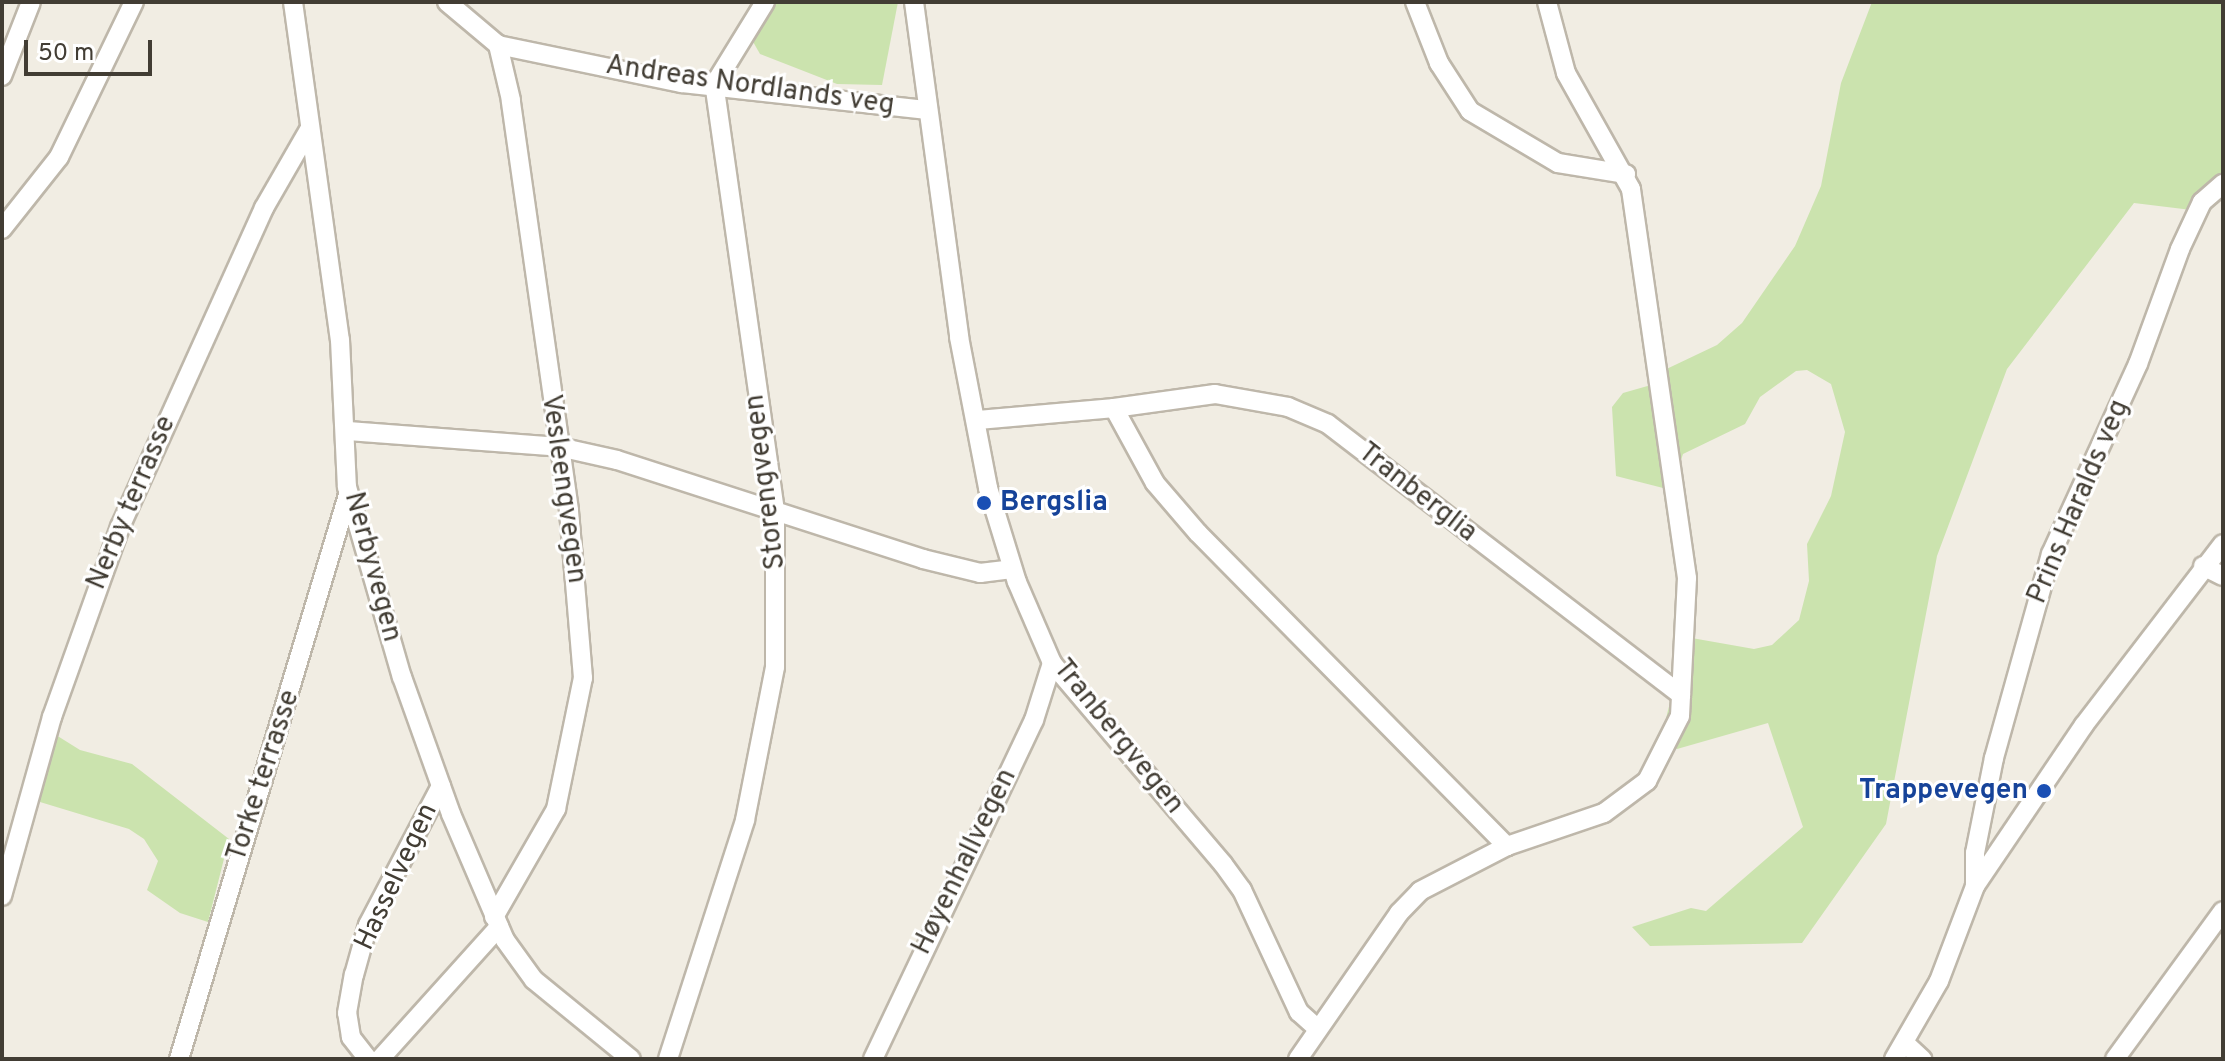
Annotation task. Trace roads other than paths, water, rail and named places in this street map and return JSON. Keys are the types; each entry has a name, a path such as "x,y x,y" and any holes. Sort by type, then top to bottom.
{"street":[{"path":"2,76 31,2"},
{"path":"2,229 59,157 134,2"},
{"name":"Nerbyvegen","path":"293,2 348,431 349,492 402,677 441,786 497,922 534,980 631,1059"},
{"name":"Andreas Nordlands veg","path":"447,2 498,45 714,85 926,110"},
{"path":"714,85 765,2"},
{"name":"Tranbergvegen","path":"914,2 926,110 959,337 978,420 988,488 1012,569 1052,663 1242,890 1299,1012 1317,1028"},
{"path":"1415,2 1439,63 1470,111 1558,163 1626,174"},
{"path":"1298,1059 1399,913 1420,891 1507,846 1604,813 1647,781 1680,716 1687,578 1648,281 1626,174 1582,107 1563,63 1547,2"},
{"name":"Vesleengvegen","path":"380,1059 497,922 556,809 583,678 559,447 511,100 498,45"},
{"name":"Storengvegen","path":"668,1059 762,751 775,667 775,511 714,85"},
{"name":"Nerby terrasse","path":"2,896 52,717 115,540 264,208 310,128"},
{"name":"Prins Haralds veg","path":"1975,886 1975,853 1994,758 2051,554 2138,364 2180,249 2202,202 2223,184"},
{"name":"Tranberglia","path":"978,420 1114,408 1172,397 1250,397 1328,424 1681,695"},
{"path":"1114,408 1155,483 1198,533 1507,846"},
{"path":"348,431 559,447 617,460 933,562 980,573 1012,569"},
{"name":"Torke terrasse","path":"179,1059 349,492"},
{"path":"1922,1059 1900,1052 1939,981 1975,886 2084,725 2203,566 2223,544"},
{"path":"2203,566 2223,576"},
{"name":"Høyenhallvegen","path":"873,1059 1034,720 1052,663"},
{"name":"Hasselvegen","path":"368,1059 351,1037 349,1025 354,975 368,925 441,786"},
{"path":"2115,1059 2223,911"}],"place":[{"name":"Bergslia","path":"984,503"},
{"name":"Trappevegen","path":"2044,791"}]}
